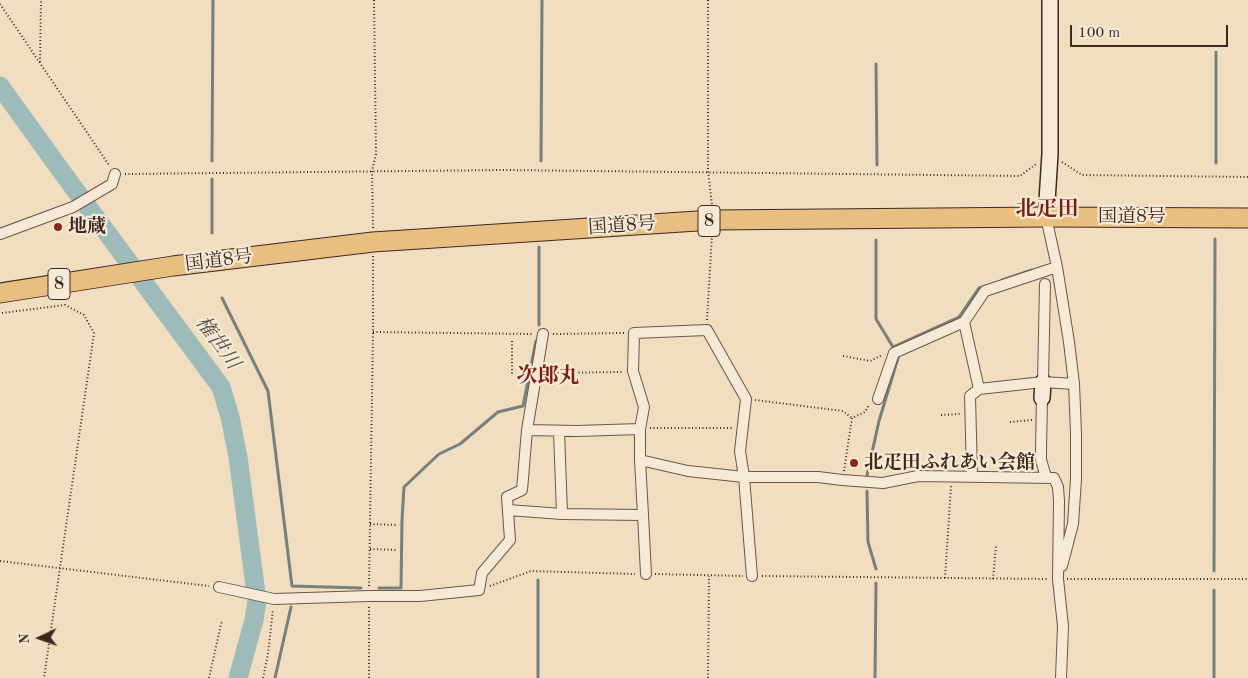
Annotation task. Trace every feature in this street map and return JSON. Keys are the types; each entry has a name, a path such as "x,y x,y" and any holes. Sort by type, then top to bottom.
{"highway":[{"name":"国道8号","path":"0,293 173,266 373,242 713,220 1046,217 1248,218"}],"street":[{"path":"1050,0 1050,154 1046,217 1057,267 1074,384 1076,479 1073,524 1058,579"},
{"path":"0,234 73,207 112,184 115,174"},
{"path":"878,400 894,353 964,322 984,291 1057,267"},
{"path":"1045,284 1041,460 1058,487 1058,579 1063,626 1061,678"},
{"path":"964,322 979,389"},
{"path":"646,574 640,460 640,428 644,407 633,372 634,333 707,330 746,400 740,452 744,477 752,576"},
{"path":"218,587 274,599 420,596 478,590 482,573 510,540 508,497 522,490 527,430 543,334"},
{"path":"972,476 970,396 979,389 1042,390 1074,384"},
{"path":"527,430 559,431 640,428"},
{"path":"559,431 562,514"},
{"path":"640,460 688,471 744,477 818,477 882,483 918,476 1050,477 1076,479"},
{"path":"508,510 562,514 643,515"}],"path":[{"path":"40,62 41,0"},
{"path":"372,171 376,154 374,0"},
{"path":"707,330 713,220 708,171 708,0"},
{"path":"0,4 115,174 372,171 708,171 1020,176 1050,154 1082,175 1248,177"},
{"path":"2,313 65,304 84,315 94,333 44,678"},
{"path":"369,678 374,332 634,333"},
{"path":"512,341 512,374"},
{"path":"843,356 870,361 888,352"},
{"path":"537,373 633,372"},
{"path":"746,400 843,411 852,418"},
{"path":"852,418 865,412 870,404 878,400"},
{"path":"941,415 971,414"},
{"path":"842,480 852,418"},
{"path":"1010,422 1039,419"},
{"path":"640,428 743,428"},
{"path":"945,578 952,476"},
{"path":"370,524 397,525"},
{"path":"993,579 996,546"},
{"path":"370,549 398,550"},
{"path":"0,560 218,587"},
{"path":"478,590 531,571 709,576 1248,579"},
{"path":"708,678 709,576"},
{"path":"262,678 268,654 274,599"},
{"path":"209,678 222,620"}],"waterway":[{"path":"212,161 213,0"},
{"path":"541,161 542,0"},
{"path":"1216,52 1216,163"},
{"path":"876,64 877,165"},
{"name":"権世川","path":"0,86 221,387 230,417 238,457 257,601 254,620 238,678"},
{"path":"212,179 212,233"},
{"path":"1214,571 1215,239"},
{"path":"876,240 876,319 893,347 959,317 979,288 986,286"},
{"path":"539,247 539,325"},
{"path":"1002,280 1032,270"},
{"path":"222,298 268,391 292,586 361,588"},
{"path":"379,588 401,588 404,487 439,454 460,444 498,412 523,406 536,341"},
{"path":"867,475 879,421 898,358"},
{"path":"867,491 868,542 876,569"},
{"path":"538,580 538,678"},
{"path":"875,678 876,583"},
{"path":"1214,590 1214,678"},
{"path":"275,678 291,607"}],"place":[{"name":"地蔵","path":"58,227"},
{"name":"北疋田ふれあい会館","path":"854,463"}],"district":[{"name":"北疋田","path":"1047,209"},
{"name":"次郎丸","path":"548,376"}]}
